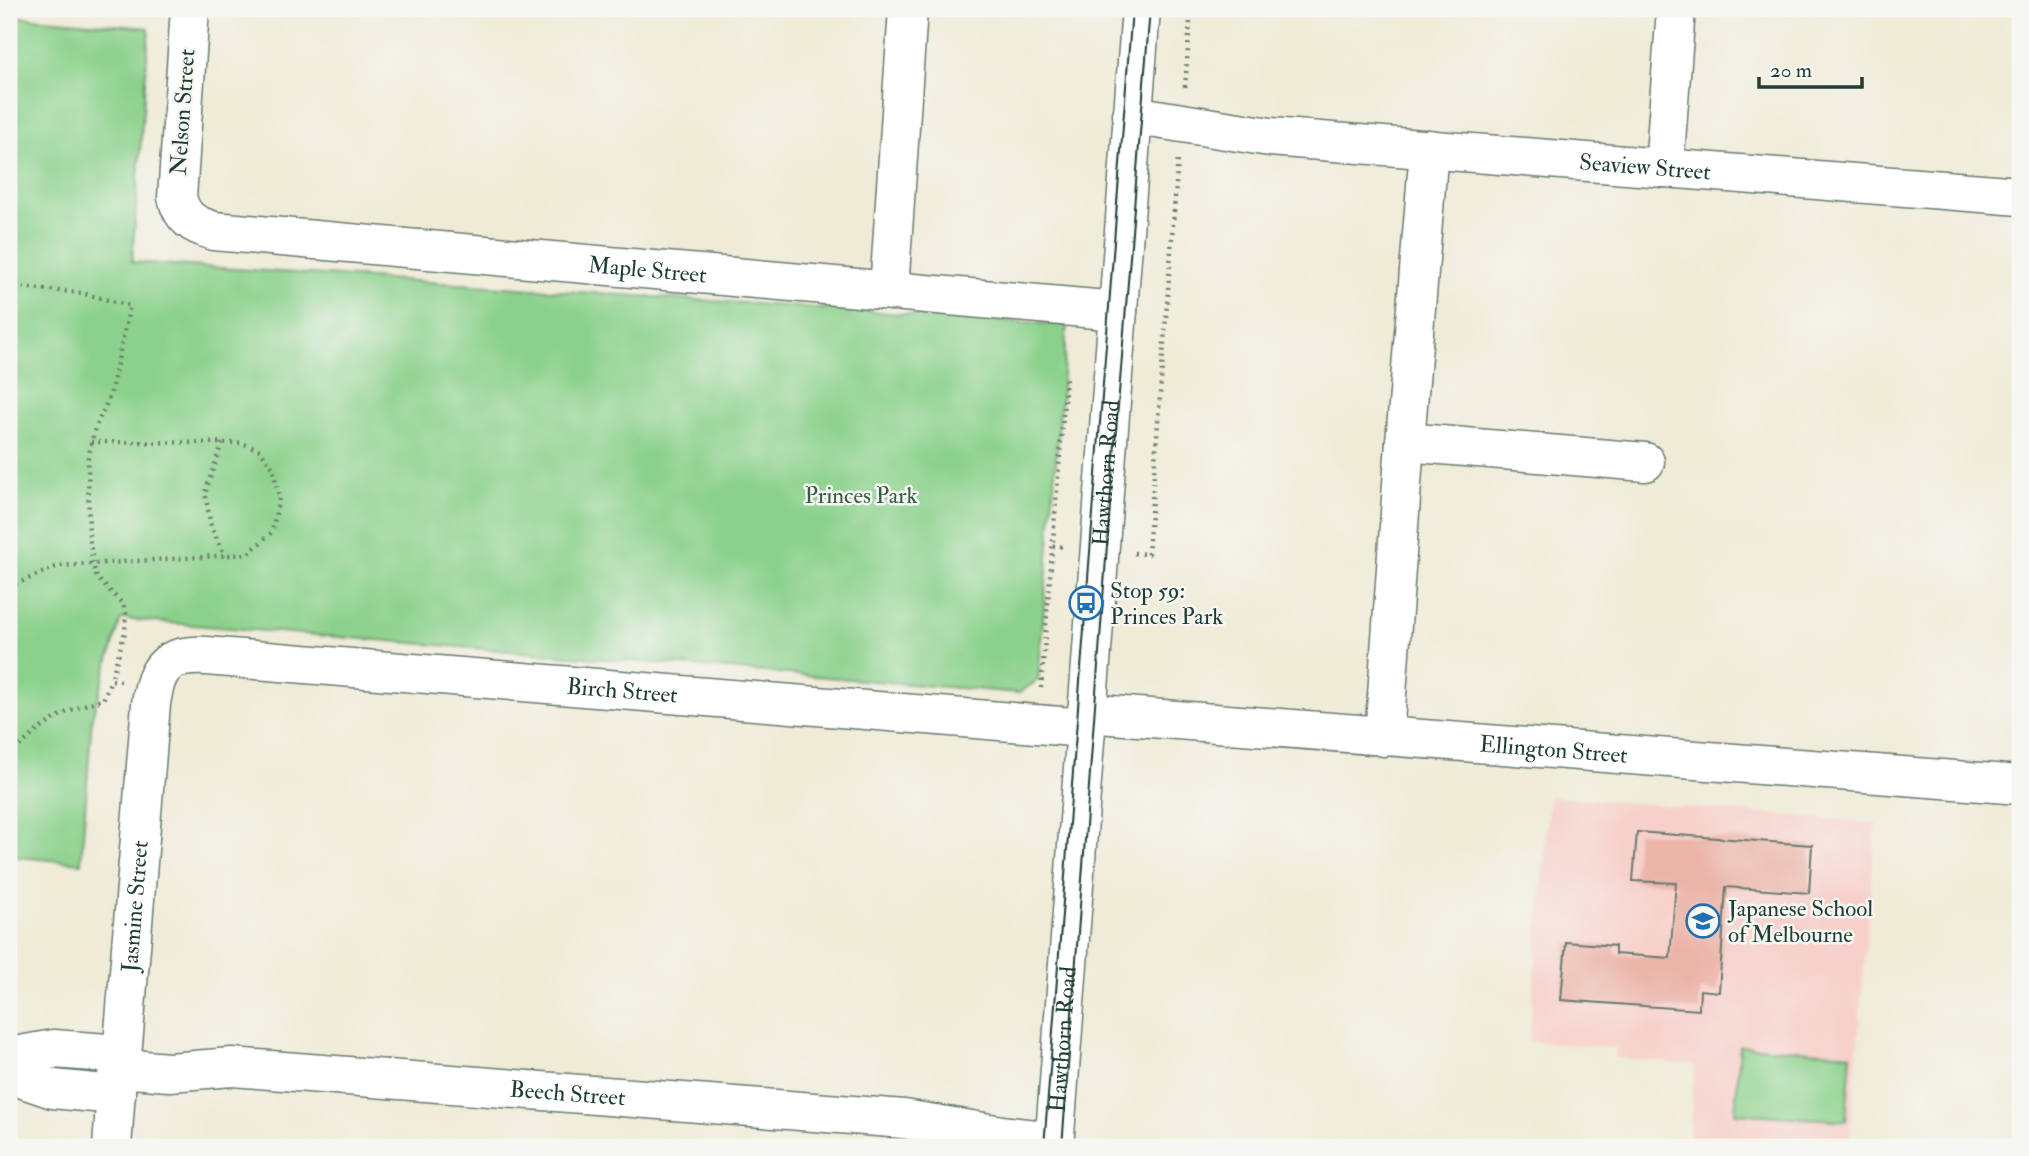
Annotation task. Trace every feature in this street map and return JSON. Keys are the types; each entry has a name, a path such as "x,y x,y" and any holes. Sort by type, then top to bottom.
{"street":[{"name":"Nelson Street","path":"182,214 176,187 190,9"},
{"path":"889,290 908,9"},
{"name":"Hawthorn Road","path":"1055,1136 1141,9"},
{"path":"1664,168 1676,9"},
{"name":"Seaview Street","path":"1131,128 2020,196"},
{"path":"1384,737 1429,149"},
{"name":"Maple Street","path":"182,214 201,227 215,231 1118,311"},
{"path":"1405,442 1645,462"},
{"name":"Birch Street","path":"158,676 173,660 187,655 1038,724 1086,721"},
{"name":"Jasmine Street","path":"112,1147 150,704 158,676"},
{"name":"Ellington Street","path":"1086,721 1384,737 2020,785"},
{"name":"Beech Street","path":"9,1057 54,1049 119,1065"},
{"name":"Beech Street","path":"9,1073 53,1089 171,1050 232,1066 904,1119 1009,1116 1055,1136"}],"path":[{"path":"1053,546 1148,554 1179,132 1191,9"},
{"path":"9,286 82,293 131,306 110,396 90,442 88,457 89,535 93,565 97,578 123,604 126,612 125,632 103,700 81,705 60,715 9,755"},
{"path":"1038,724 1066,379"},
{"path":"9,587 58,566 248,554 272,532 279,498 272,468 260,450 242,443 90,442"},
{"path":"222,443 205,493 211,526 225,556"},
{"path":"111,680 158,676"}],"shaded area":[{"name":"Japanese School of Melbourne","path":"1549,796 1876,823 1849,1147 1688,1147 1695,1065 1615,1058 1616,1048 1529,1041"}],"green space":[{"name":"Princes Park","path":"9,16 149,28 132,262 1067,325 1038,680 1019,693 121,619 92,717 81,863 9,856"},
{"path":"1740,1046 1851,1054 1846,1121 1735,1113"}],"building":[{"path":"1637,832 1812,845 1809,893 1726,887 1719,992 1700,990 1699,1010 1561,1000 1566,942 1615,946 1615,954 1670,958 1676,883 1633,881"}],"tram line":[{"path":"1044,1147 1132,9"},
{"path":"1062,1147 1150,9"}],"place":[{"name":"Stop 59: Princes Park","path":"1086,603"},
{"name":"Japanese School of Melbourne","path":"1703,921"}]}
